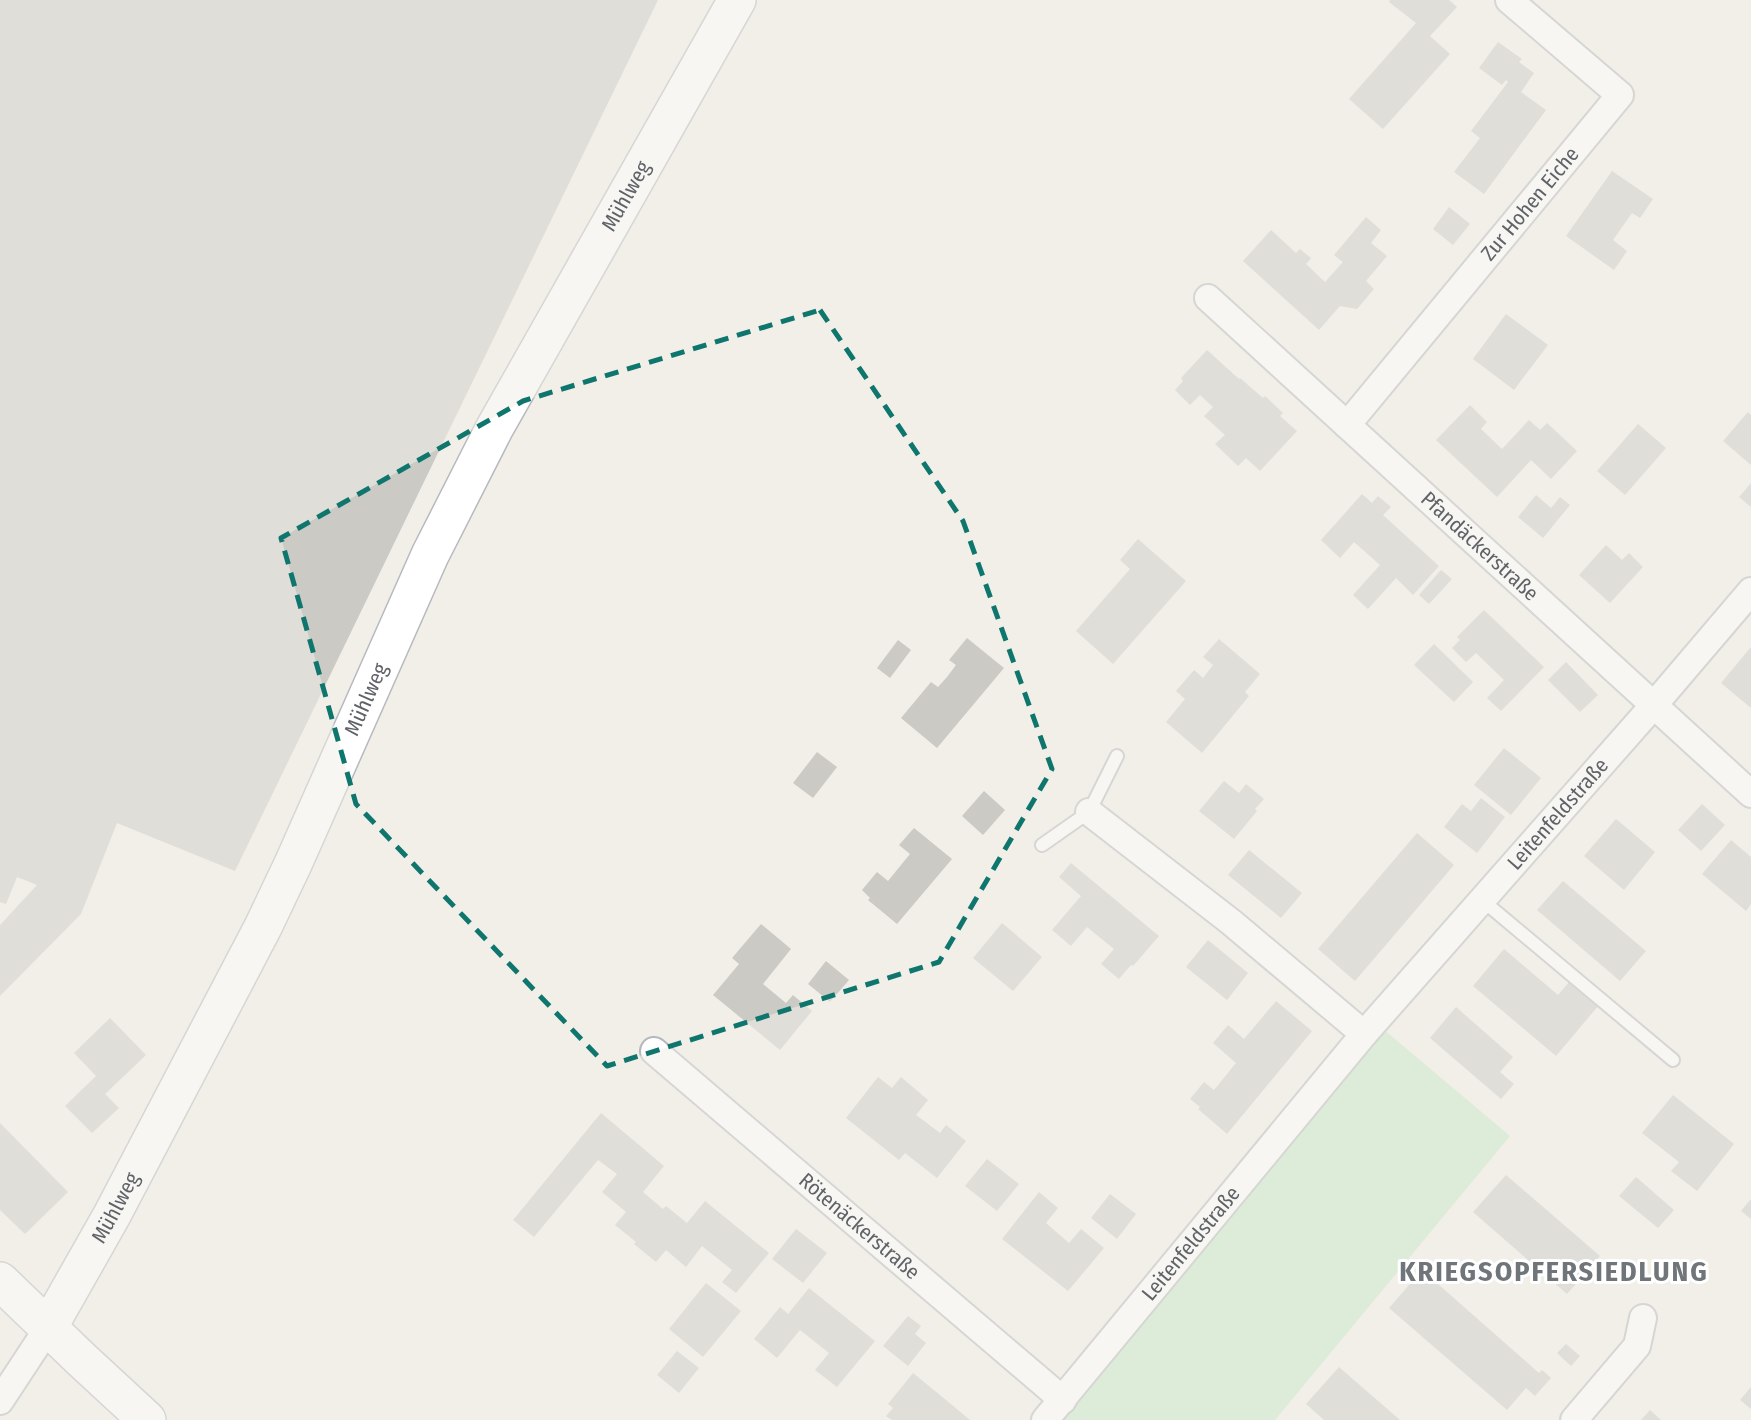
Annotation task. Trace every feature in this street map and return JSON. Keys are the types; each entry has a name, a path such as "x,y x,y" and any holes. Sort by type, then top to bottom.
{"street":[{"name":"Mühlweg","path":"0,1401 48,1328 112,1214 263,927 430,555 494,429 737,0"},
{"name":"Zur Hohen Eiche","path":"1347,425 1620,95 1509,0"},
{"name":"Pfandäckerstraße","path":"1208,298 1751,794"},
{"name":"Leitenfeldstraße","path":"1045,1420 1364,1034 1751,591"},
{"path":"1089,813 1231,922 1364,1034"},
{"name":"Rötenäckerstraße","path":"654,1051 1063,1399"},
{"path":"0,1281 147,1420"},
{"path":"1574,1420 1637,1346 1643,1318"}],"lane":[{"path":"1042,845 1089,813 1117,755"},
{"path":"1482,900 1673,1060"}],"highlighted area":[{"path":"820,310 963,521 1052,769 939,962 607,1066 356,804 281,538 523,401"}],"green space":[{"path":"1383,1029 1510,1136 1275,1420 1057,1420"}],"building":[{"path":"0,0 658,0 235,871 117,823 81,914 0,996 0,925 37,885 17,877 6,904 0,902"},
{"path":"1449,0 1457,7 1430,36 1450,54 1383,129 1349,99 1416,23 1389,2"},
{"path":"1498,42 1522,59 1519,62 1534,73 1521,92 1546,110 1484,194 1454,172 1480,138 1471,131 1508,82 1506,80 1502,85 1479,68"},
{"path":"1612,171 1653,199 1640,218 1632,213 1613,240 1627,251 1614,270 1566,236"},
{"path":"1449,207 1470,224 1453,245 1433,229"},
{"path":"1366,217 1381,230 1371,243 1387,256 1366,281 1374,289 1357,309 1340,306 1319,330 1243,261 1271,230 1296,253 1300,249 1311,258 1306,264 1325,282 1343,262 1334,255"},
{"path":"1506,314 1548,345 1514,390 1473,359"},
{"path":"1207,350 1239,379 1263,398 1265,396 1283,413 1280,416 1297,431 1260,471 1246,458 1238,466 1215,444 1225,435 1204,416 1213,407 1200,395 1190,405 1175,390 1183,381 1181,378"},
{"path":"1470,405 1487,422 1481,429 1502,449 1529,420 1540,430 1547,423 1577,451 1551,479 1531,460 1497,497 1436,440"},
{"path":"1748,412 1751,415 1751,465 1723,441"},
{"path":"1638,424 1666,448 1625,495 1597,471"},
{"path":"1751,483 1751,507 1739,497"},
{"path":"1362,494 1372,503 1378,496 1391,507 1383,515 1439,566 1413,595 1396,578 1368,609 1353,595 1380,565 1354,542 1340,558 1321,540"},
{"path":"1536,495 1551,508 1560,497 1570,505 1543,538 1518,517"},
{"path":"1138,539 1186,581 1113,664 1076,631 1130,569 1120,560"},
{"path":"1606,545 1622,560 1629,553 1643,567 1610,603 1579,575"},
{"path":"1441,570 1452,579 1429,604 1419,595"},
{"path":"1484,610 1544,667 1501,711 1487,698 1504,680 1476,653 1466,662 1452,648 1460,640 1457,637"},
{"path":"967,638 1004,668 937,748 901,718 931,682 938,687 947,677 956,665 949,660"},
{"path":"1219,639 1260,674 1245,692 1249,696 1202,753 1166,722 1185,699 1176,691 1194,670 1203,678 1213,665 1203,657"},
{"path":"898,640 911,650 890,678 877,668"},
{"path":"1434,644 1473,682 1454,702 1414,665"},
{"path":"1751,647 1751,708 1721,683"},
{"path":"1566,662 1598,695 1580,712 1548,680"},
{"path":"1504,748 1541,778 1511,815 1474,785"},
{"path":"817,752 837,767 813,798 793,783"},
{"path":"1224,781 1239,793 1246,784 1264,799 1234,839 1199,811"},
{"path":"984,791 1005,810 983,835 962,816"},
{"path":"1481,798 1505,817 1477,853 1444,827 1462,804 1471,811"},
{"path":"1702,804 1725,825 1701,851 1678,830"},
{"path":"1616,819 1655,852 1624,890 1584,856"},
{"path":"914,828 952,859 897,924 868,900 870,898 862,890 877,872 888,881 910,854 899,845"},
{"path":"1417,833 1454,865 1355,981 1318,949"},
{"path":"1731,840 1751,857 1751,904 1746,911 1702,874"},
{"path":"1249,850 1302,893 1281,918 1228,875"},
{"path":"1071,863 1159,936 1119,979 1101,964 1114,949 1087,927 1071,946 1052,930 1081,896 1059,877"},
{"path":"1563,881 1646,951 1620,981 1537,910"},
{"path":"1002,923 1042,957 1013,991 973,958"},
{"path":"761,924 791,949 763,984 786,1003 793,995 812,1011 780,1050 713,995 739,964 732,958"},
{"path":"1208,940 1248,973 1227,1000 1186,967"},
{"path":"1504,949 1558,995 1570,981 1599,1005 1556,1056 1473,986"},
{"path":"826,961 849,980 830,1002 808,984"},
{"path":"1276,1001 1312,1031 1227,1134 1190,1099 1204,1082 1214,1090 1236,1063 1213,1043 1228,1025 1244,1039"},
{"path":"1456,1007 1513,1057 1500,1072 1514,1084 1501,1099 1430,1038"},
{"path":"110,1018 146,1055 105,1094 119,1108 92,1133 65,1106 96,1076 74,1053"},
{"path":"878,1077 892,1088 901,1077 928,1100 916,1115 940,1133 946,1125 966,1141 937,1178 905,1153 899,1160 846,1118"},
{"path":"1673,1095 1734,1144 1697,1191 1671,1171 1679,1162 1642,1133"},
{"path":"601,1113 664,1166 643,1192 663,1209 666,1206 687,1223 705,1201 769,1253 736,1293 722,1282 732,1270 702,1246 686,1267 666,1250 656,1262 634,1244 636,1242 615,1225 626,1212 602,1192 617,1174 598,1160 534,1237 513,1220"},
{"path":"0,1123 68,1192 25,1234 0,1210"},
{"path":"987,1159 1019,1184 997,1211 965,1186"},
{"path":"1506,1175 1600,1256 1567,1294 1473,1212"},
{"path":"1636,1177 1674,1210 1658,1228 1619,1196"},
{"path":"1039,1192 1058,1208 1046,1223 1069,1243 1081,1229 1104,1248 1068,1291 1002,1239"},
{"path":"1110,1194 1136,1214 1117,1239 1091,1218"},
{"path":"1751,1199 1751,1219 1741,1211"},
{"path":"796,1229 827,1253 803,1283 772,1259"},
{"path":"1422,1270 1539,1373 1542,1370 1551,1378 1535,1396 1526,1388 1507,1410 1389,1308"},
{"path":"706,1283 741,1311 703,1357 669,1329"},
{"path":"809,1288 875,1341 837,1387 815,1370 829,1353 800,1330 777,1358 754,1339 780,1307 788,1314"},
{"path":"908,1316 921,1326 915,1334 926,1343 908,1366 883,1346"},
{"path":"1566,1344 1580,1356 1571,1366 1557,1353"},
{"path":"677,1351 699,1368 679,1393 657,1375"},
{"path":"1339,1367 1400,1420 1324,1420 1306,1404"},
{"path":"913,1373 970,1420 892,1420 886,1416 893,1408 888,1404"},
{"path":"1751,1387 1751,1409 1740,1400"},
{"path":"1650,1410 1661,1420 1641,1420"}],"district":[{"name":"KRIEGSOPFERSIEDLUNG","path":"1554,1271"}]}
